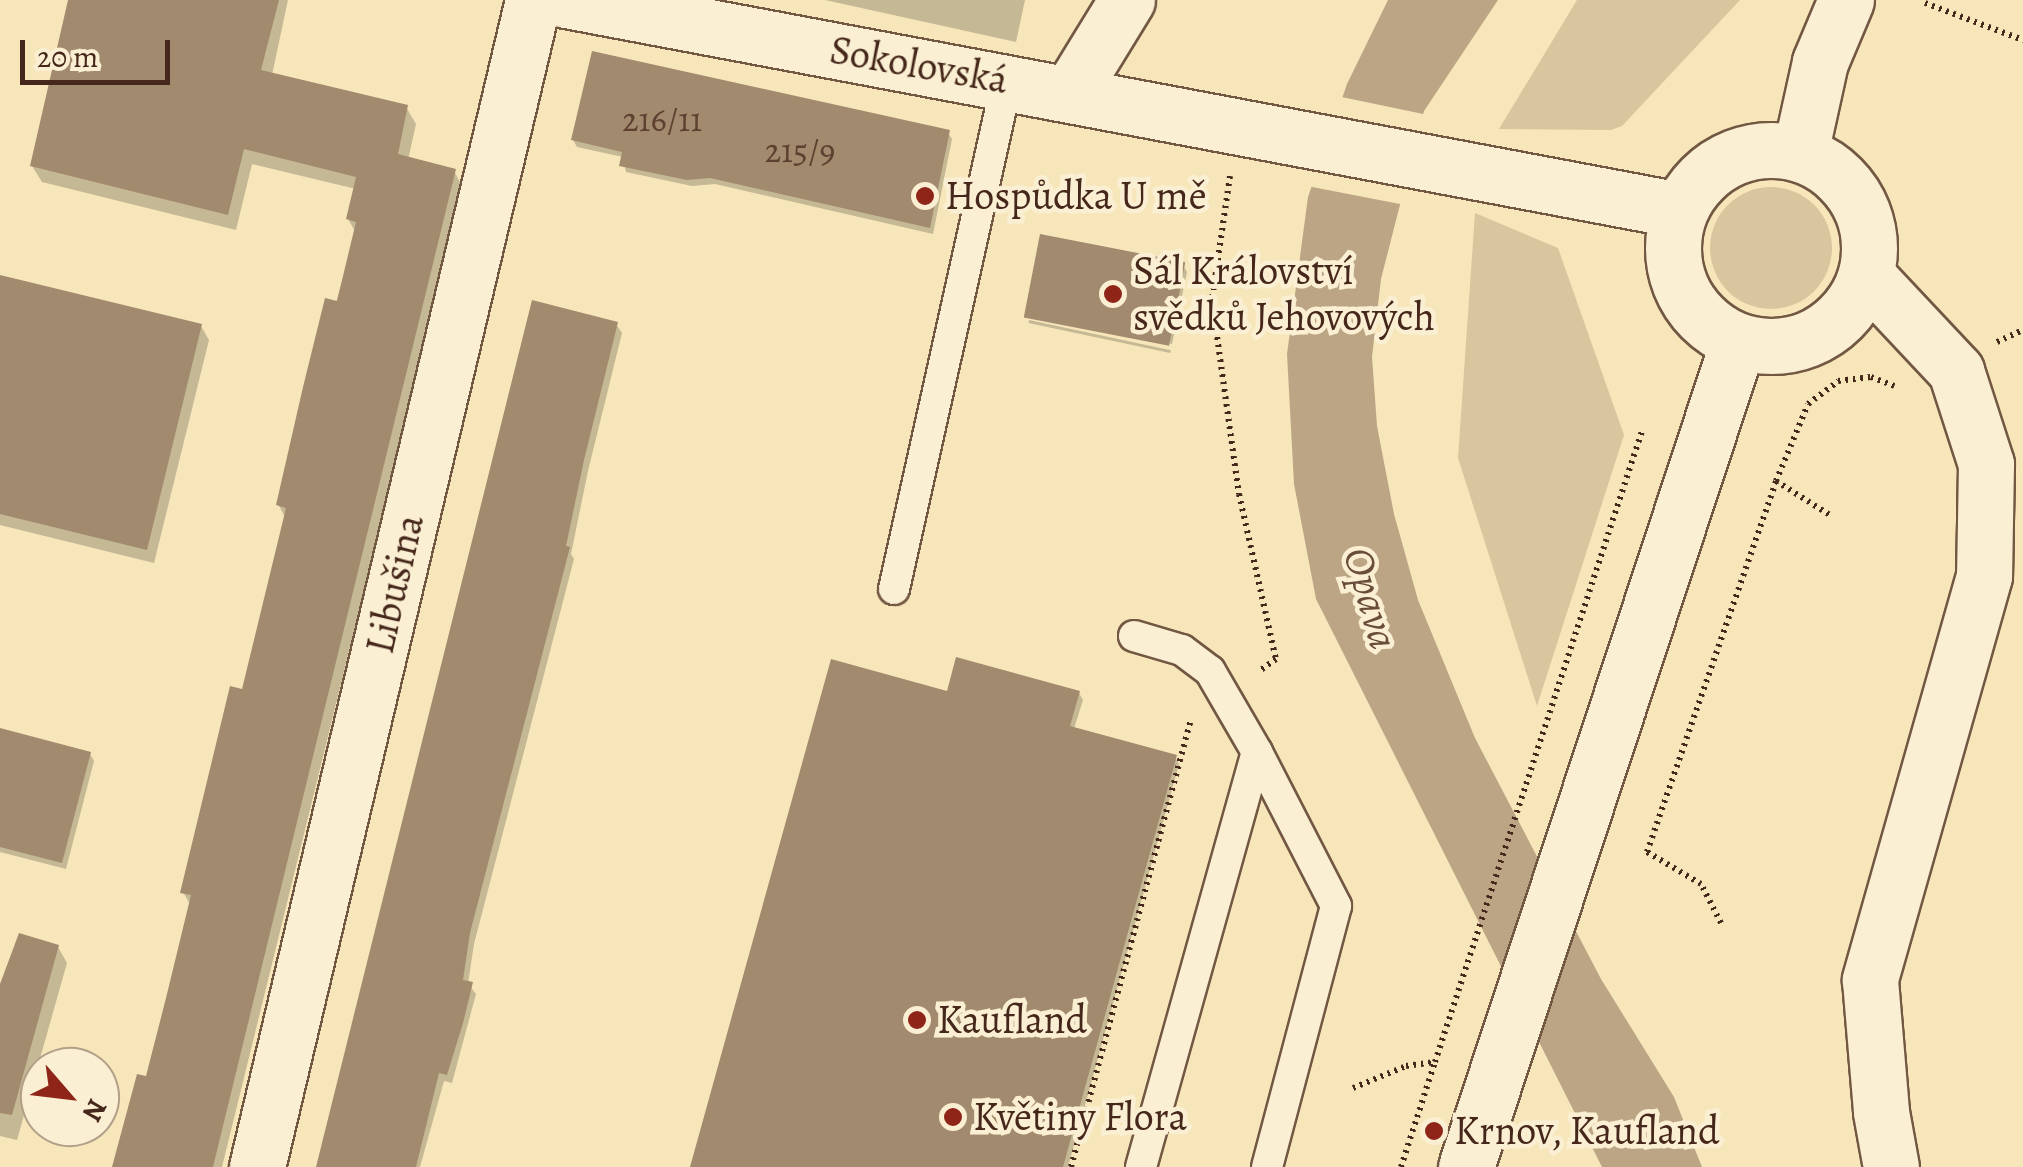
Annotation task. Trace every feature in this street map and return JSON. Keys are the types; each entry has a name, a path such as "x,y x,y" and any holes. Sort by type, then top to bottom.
{"street":[{"name":"Libušina","path":"257,1167 533,0"},
{"name":"Sokolovská","path":"566,0 1271,134 1485,170 1679,210"},
{"path":"1070,93 1127,0"},
{"path":"1800,153 1820,62 1846,0"},
{"path":"1771,149 1800,153 1827,167 1850,188 1864,215 1870,245 1866,275 1852,305 1830,328 1801,343 1770,348 1738,342 1709,327 1687,303 1675,273 1672,241 1679,210 1694,185 1716,166 1742,153 1771,149"},
{"path":"1866,275 1956,371 1986,464 1984,576 1870,980 1881,1112 1891,1167"},
{"path":"1466,1167 1738,342"}],"lane":[{"path":"894,589 1007,82"},
{"path":"1134,636 1182,650 1210,670 1258,752 1336,906 1336,921 1267,1167"},
{"path":"1140,1167 1258,752"}],"path":[{"path":"1925,3 2023,40"},
{"path":"1721,922 1700,884 1647,852 1776,480 1808,404 1838,381 1870,377 1922,397 1956,371"},
{"path":"1401,1167 1643,428"},
{"path":"1776,480 1834,517"},
{"path":"1352,1088 1406,1066 1435,1062"}],"shaded area":[{"path":"1577,0 1740,0 1622,126 1611,130 1499,129"},
{"path":"1771,187 1794,192 1814,205 1827,225 1832,248 1827,271 1814,291 1794,304 1771,309 1748,304 1728,291 1715,271 1710,248 1715,225 1728,205 1748,192"},
{"path":"1475,213 1558,248 1624,435 1537,706 1458,458"}],"water":[{"name":"Opava","path":"1388,0 1498,0 1424,111 1381,279 1372,357 1377,426 1394,514 1418,600 1475,738 1601,979 1674,1097 1702,1167 1602,1167 1316,599 1294,484 1287,354 1308,197 1347,84"}],"pier":[{"path":"1337,96 1428,115 1405,205 1307,186"}],"building":[{"path":"68,0 279,0 261,70 408,105 398,154 456,169 213,1167 112,1167 137,1074 146,1076 166,998 191,895 180,893 230,686 242,689 286,508 276,505 303,387 325,298 337,301 356,222 346,219 356,177 244,149 228,215 30,166"},
{"path":"592,51 950,130 930,228 710,178 687,180 619,166 622,152 571,140"},
{"path":"1040,234 1185,262 1169,346 1024,317"},
{"path":"0,275 202,324 147,550 0,514"},
{"path":"532,300 618,322 584,460 566,546 570,547 470,933 463,980 473,982 463,1023 447,1075 439,1073 416,1167 316,1167"},
{"path":"956,657 1080,691 1070,726 1177,755 1063,1167 690,1167 831,659 947,691"},
{"path":"0,728 91,752 62,863 0,847"},
{"path":"19,933 59,945 31,1047 20,1047 20,1086 12,1115 0,1113 0,984"}],"place":[{"name":"Hospůdka U mě","path":"925,196"},
{"name":"Sál Království svědků Jehovových","path":"1113,294"},
{"name":"Kaufland","path":"917,1020"},
{"name":"Květiny Flora","path":"953,1117"},
{"name":"Krnov, Kaufland","path":"1434,1131"}]}
